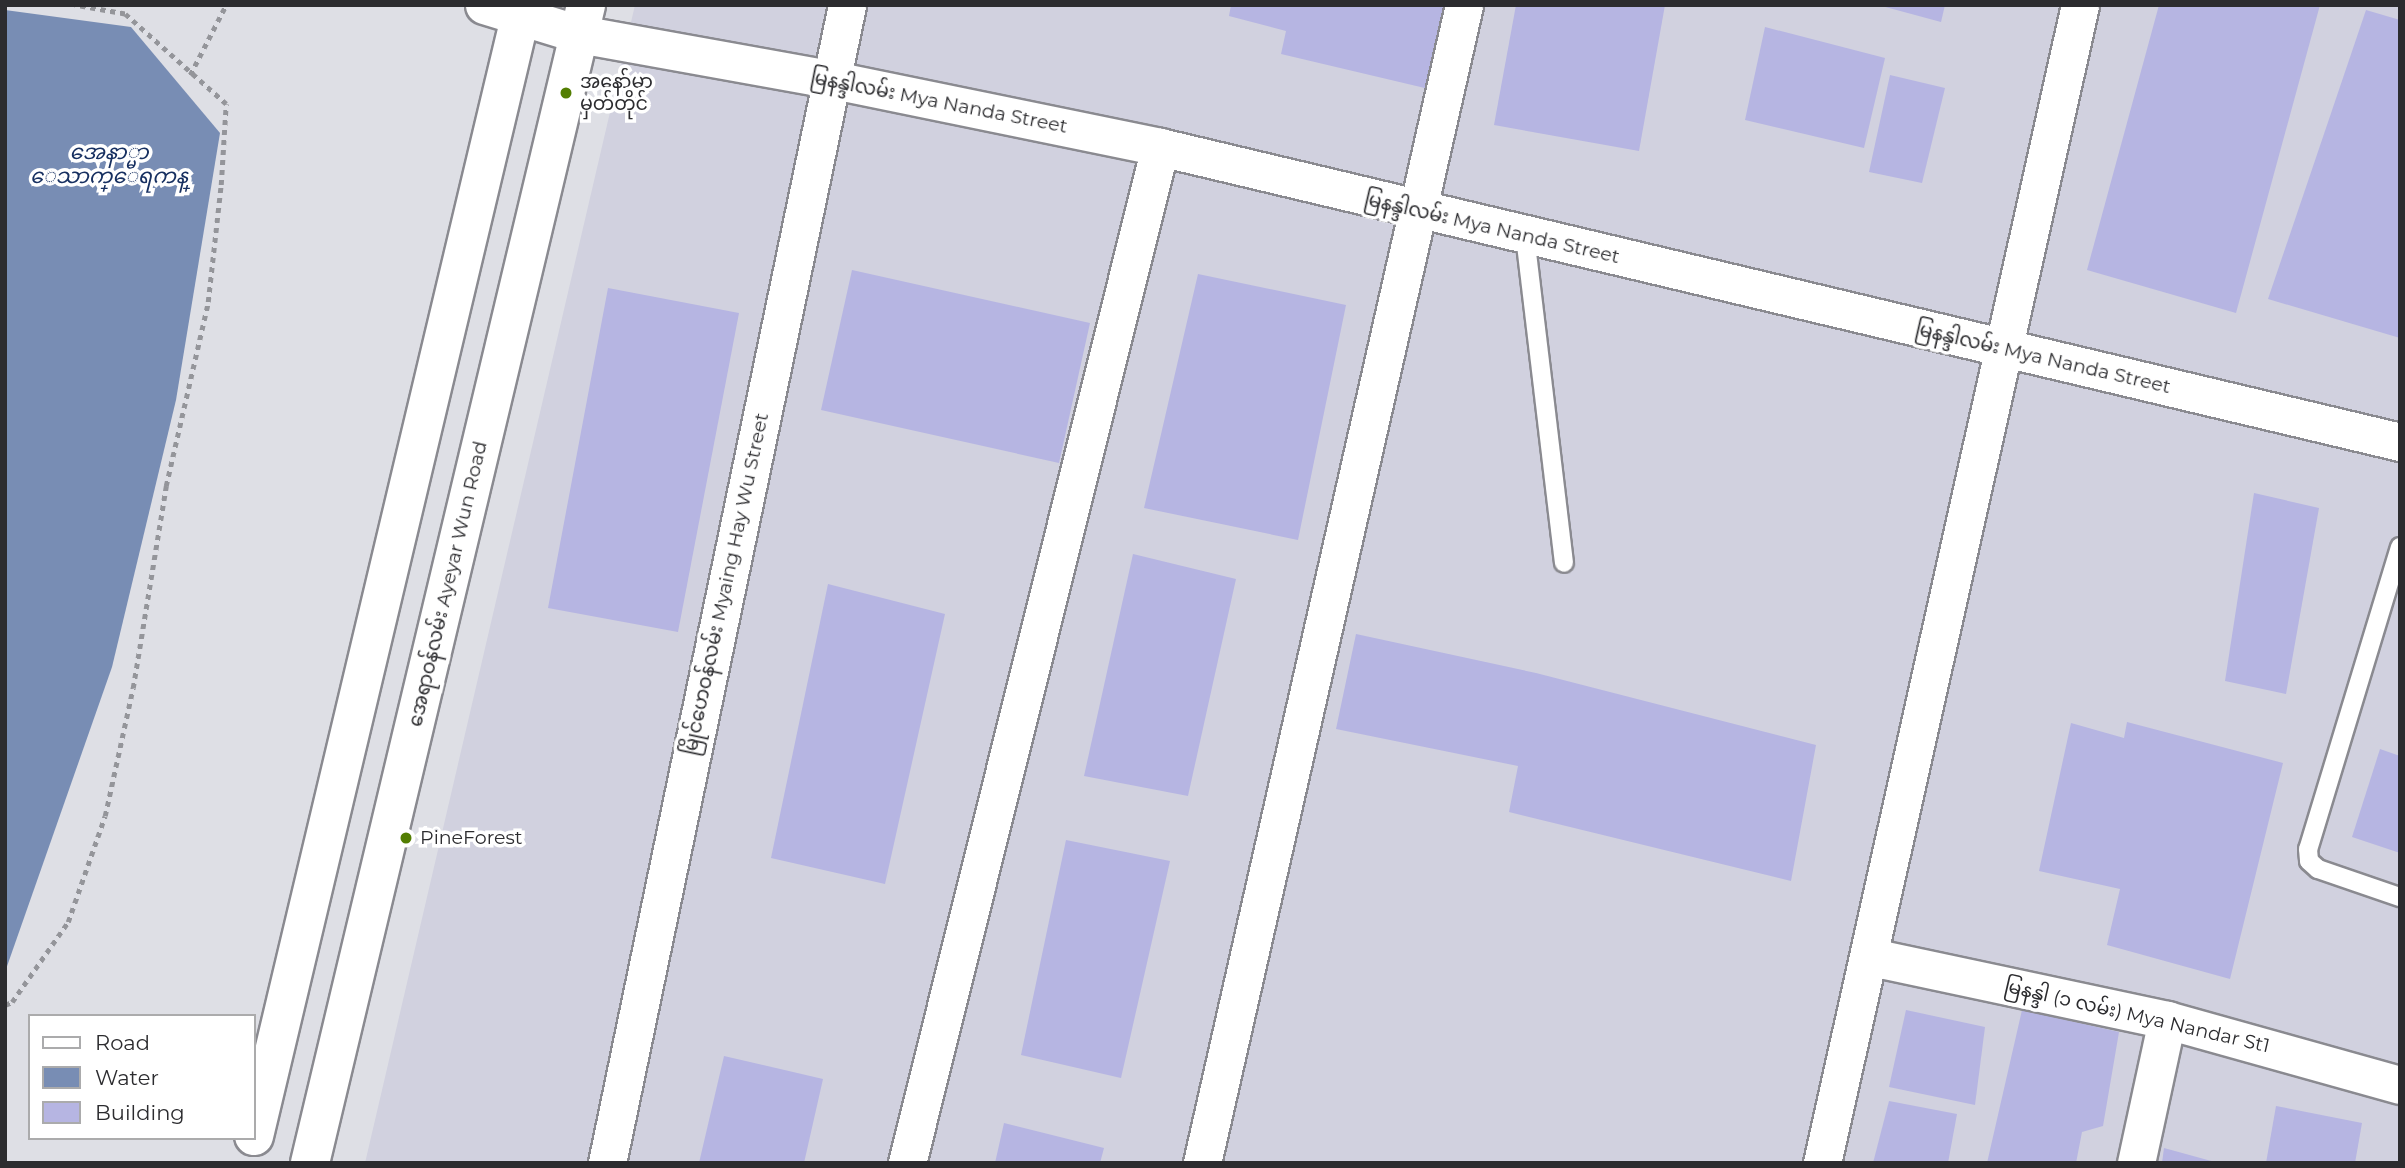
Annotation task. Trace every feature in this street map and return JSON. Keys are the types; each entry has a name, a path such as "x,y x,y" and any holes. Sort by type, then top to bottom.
{"main road":[{"path":"256,1124 522,12"},
{"name":"အေရာဝန်လမ်း Ayeyar Wun Road","path":"310,1163 583,20"},
{"path":"247,1163 252,1140"}],"street":[{"name":"မြနန္ဒါလမ်း Mya Nanda Street","path":"484,5 583,20 829,79 1160,147 1417,211 2400,442"},
{"name":"မြိုင်ဟေဝန်လမ်း Myaing Hay Wu Street","path":"607,1163 829,79 847,5"},
{"path":"1202,1163 1464,5"},
{"path":"1822,1163 1871,957 2000,348 2080,5"},
{"path":"907,1163 1160,147"},
{"name":"မြနန္ဒါ (၁ လမ်း) Mya Nandar St1","path":"1871,957 2167,1020 2400,1085"},
{"path":"2136,1163 2167,1020"}],"lane":[{"path":"1525,236 1564,563"},
{"path":"2400,547 2308,849 2309,861 2318,869 2400,897"}],"path":[{"path":"5,1004 12,1002 68,922 105,816 132,688 166,486 208,302 221,185 226,104 190,75 125,14 75,5"},
{"path":"190,75 226,5"}],"shaded area":[{"path":"635,5 2400,5 2400,1163 365,1163"}],"water":[{"name":"အေနာ္မာ ေသာက္ေရကန္","path":"5,10 131,27 220,133 176,400 112,667 5,972"}],"building":[{"path":"1231,5 1448,5 1429,89 1281,54 1286,31 1229,16"},
{"path":"1516,5 1665,5 1639,151 1494,125"},
{"path":"1878,5 1945,5 1941,22"},
{"path":"2159,5 2320,5 2236,313 2087,270"},
{"path":"2366,10 2400,20 2400,338 2268,299"},
{"path":"1765,27 1885,58 1864,148 1745,120"},
{"path":"1890,75 1945,88 1922,183 1869,172"},
{"path":"852,270 1090,323 1059,463 821,410"},
{"path":"1198,274 1346,305 1298,540 1144,508"},
{"path":"608,288 739,313 678,632 548,608"},
{"path":"2254,493 2319,508 2286,694 2225,681"},
{"path":"1133,554 1236,579 1188,796 1084,776"},
{"path":"828,584 945,614 885,884 771,858"},
{"path":"1356,634 1536,673 1816,745 1791,881 1509,812 1518,766 1336,729"},
{"path":"2127,722 2283,763 2230,979 2107,945 2120,889 2039,871 2071,723 2124,738"},
{"path":"2380,749 2400,756 2400,853 2352,837"},
{"path":"1066,840 1170,861 1121,1078 1021,1055"},
{"path":"1906,1010 1985,1027 1975,1105 1889,1087"},
{"path":"2022,1010 2119,1032 2103,1126 2082,1132 2076,1163 1987,1163"},
{"path":"724,1056 823,1079 804,1163 699,1163"},
{"path":"1889,1101 1957,1114 1948,1163 1873,1163"},
{"path":"2276,1106 2362,1123 2355,1163 2266,1163"},
{"path":"1004,1123 1104,1148 1100,1163 995,1163"},
{"path":"2164,1148 2215,1162 2215,1163 2162,1163"}],"place":[{"name":"အနော်မာ မှတ်တိုင်","path":"566,93"},
{"name":"PineForest","path":"406,838"}]}
